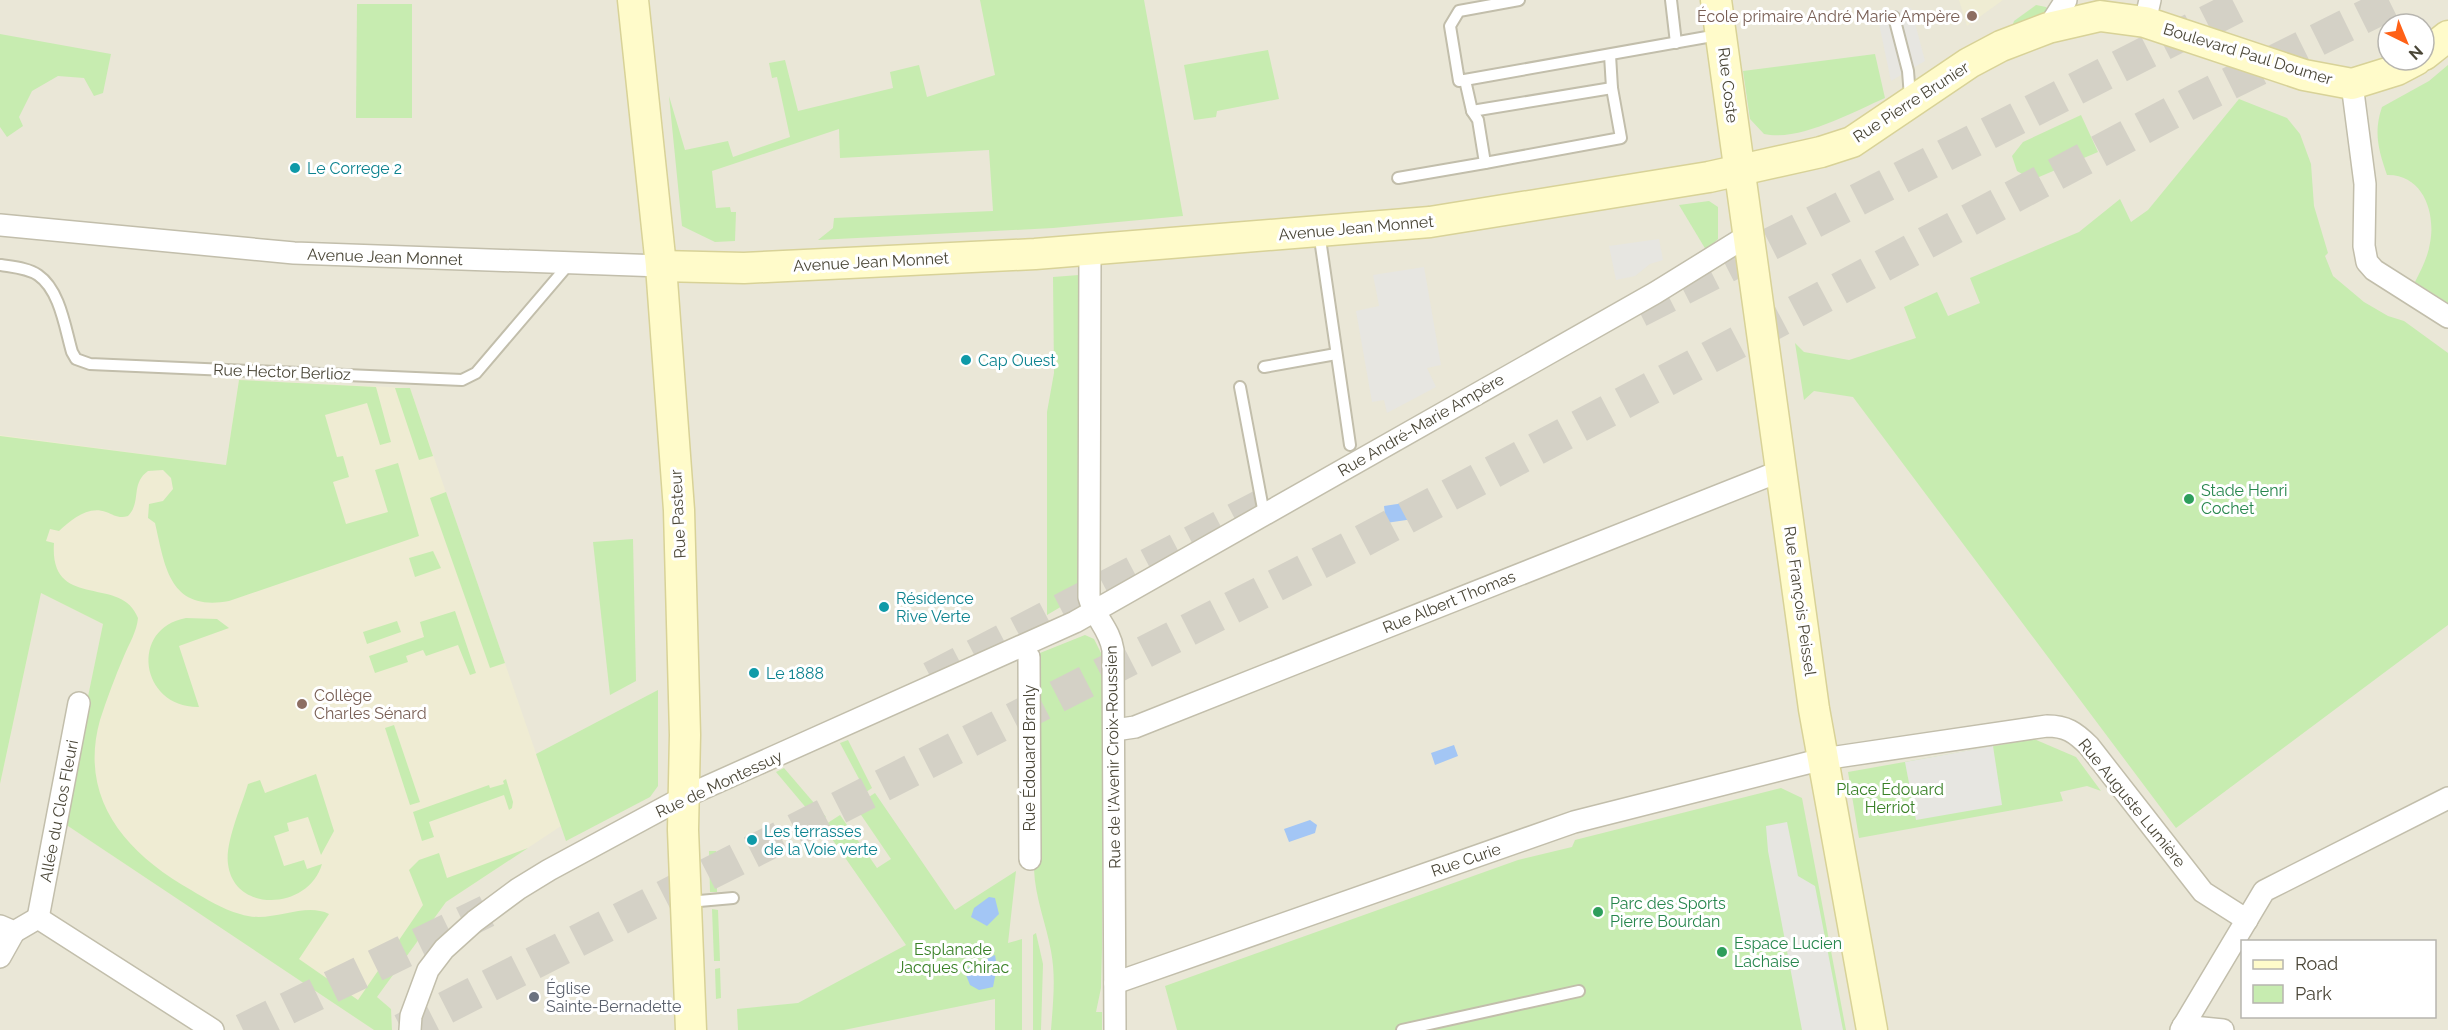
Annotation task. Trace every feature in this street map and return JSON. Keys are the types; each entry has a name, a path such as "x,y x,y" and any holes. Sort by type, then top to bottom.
{"street":[{"name":"Rue Pasteur","path":"633,0 662,266 679,510 691,1030"},
{"name":"Rue Coste","path":"1716,0 1738,171"},
{"path":"2048,28 2066,0"},
{"name":"Boulevard Paul Doumer","path":"2048,28 2100,16 2147,11 2304,75 2352,84 2365,184 2364,246 2367,262 2374,270 2448,317"},
{"name":"Rue Pierre Brunier","path":"1738,171 1821,152 1852,142 1990,51 2048,28"},
{"path":"2436,46 2448,36"},
{"path":"2352,84 2391,72"},
{"name":"Avenue Jean Monnet","path":"0,225 245,250 569,264 744,268 1090,250 1472,217 1738,171"},
{"name":"Rue François Peissel","path":"1738,171 1823,759 1872,1030"},
{"name":"Rue André-Marie Ampère","path":"1093,611 1674,282 1747,236"},
{"name":"Rue de l'Avenir Croix-Roussien","path":"1090,250 1089,597 1093,611 1112,638 1115,730 1115,1030"},
{"name":"Rue Albert Thomas","path":"1115,730 1135,727 1783,470"},
{"name":"Rue de Montessuy","path":"410,1030 411,1016 428,970 444,948 475,921 549,870 684,797 1041,638 1093,611"},
{"name":"Rue Édouard Branly","path":"1029,657 1030,859"},
{"name":"Allée du Clos Fleuri","path":"38,918 79,702"},
{"name":"Rue Auguste Lumière","path":"1823,759 2062,726 2076,733 2089,746 2203,892 2247,920"},
{"name":"Rue Curie","path":"1115,983 1574,822 1823,759"},
{"path":"2223,1030 2182,1028 2264,891 2448,798"},
{"path":"0,957 7,929 38,918 213,1030"}],"lane":[{"path":"1519,0 1459,11 1450,26 1459,81 1721,34"},
{"path":"1671,0 1676,43"},
{"path":"1894,17 1908,71 1911,103"},
{"path":"1398,178 1621,138 1612,88 1611,55"},
{"path":"1465,80 1472,111 1478,120 1485,163"},
{"path":"1472,111 1612,88"},
{"path":"1319,231 1350,445"},
{"name":"Rue Hector Berlioz","path":"1,265 31,271 46,282 54,295 72,352 76,358 90,364 462,380 476,373 569,264"},
{"path":"1264,368 1336,354"},
{"path":"1240,387 1264,514"},
{"path":"687,902 733,898"},
{"path":"1402,1030 1579,991"}],"shaded area":[{"path":"0,0 2448,0 2448,1030 0,1030"},
{"name":"École primaire André Marie Ampère","path":"1959,0 2003,0 1967,26"},
{"path":"1911,8 1925,61 1891,81 1877,14"},
{"path":"1659,239 1663,260 1650,264 1635,276 1616,280 1609,246"},
{"path":"1424,267 1441,365 1427,368 1436,387 1387,413 1384,400 1372,402 1356,311 1379,306 1373,275"},
{"name":"Collège Charles Sénard","path":"239,380 410,388 561,826 446,902 377,997 391,1009 392,1030 374,1030 62,822 103,624 41,593 0,784 0,435 226,465"},
{"path":"1993,746 2002,805 1916,820 1905,762"},
{"path":"1787,822 1798,876 1815,886 1843,1030 1802,1030 1768,851 1766,826"}],"green space":[{"path":"980,0 1144,0 1183,216 1053,228 818,240 833,228 834,218 993,211 989,150 840,158 839,129 712,171 716,208 730,207 731,212 736,212 735,241 715,242 682,226 669,96 685,150 728,141 733,157 790,137 777,77 772,78 769,63 785,60 798,111 893,88 890,72 919,65 927,97 995,75"},
{"path":"357,4 412,4 412,118 356,118"},
{"path":"2036,5 2046,7 2052,13 2012,27 2014,21"},
{"path":"0,34 111,54 103,93 94,96 84,78 58,76 32,91 19,117 23,126 7,137 0,127"},
{"path":"1268,50 1279,99 1217,111 1216,117 1194,120 1184,65"},
{"path":"1875,54 1885,98 1842,118 1793,134 1764,134 1750,119 1743,71"},
{"path":"2448,65 2448,303 2415,282 2430,243 2429,208 2418,188 2410,181 2399,176 2387,175 2380,150 2378,125 2382,107 2429,81"},
{"name":"Stade Henri Cochet","path":"2239,99 2287,118 2300,134 2311,164 2314,206 2328,253 2325,256 2333,276 2364,302 2388,316 2404,321 2448,353 2448,625 2176,828 1853,397 1814,391 1804,400 1795,343 1804,352 1849,360 1916,338 1904,307 1937,292 1948,316 1980,303 1970,278 2079,232 2120,199 2131,222 2148,210"},
{"path":"2081,115 2098,152 2039,177 2029,178 2017,171 2012,156 2023,142"},
{"path":"1709,201 1718,207 1718,239 1706,250 1679,205"},
{"path":"1079,275 1079,596 1047,615 1047,412 1054,373 1053,277"},
{"path":"239,380 376,387 391,442 380,445 367,403 325,415 337,457 343,456 349,477 333,482 346,524 388,512 375,470 398,463 419,536 229,601 209,603 194,600 173,582 162,555 155,523 148,518 149,504 163,501 173,489 171,478 163,470 148,471 143,476 137,487 132,511 128,516 119,517 93,510 74,518 59,531 50,529 46,541 54,543 56,564 63,578 88,590 117,597 130,605 138,618 100,720 95,748 96,775 102,799 113,821 128,841 146,859 214,904 252,917 308,910 329,914 299,959 358,1000 423,905 409,870 419,860 439,853 447,878 528,848 446,902 377,997 391,1009 392,1030 374,1030 62,822 103,624 41,593 0,784 0,436 226,465"},
{"path":"395,388 410,388 433,456 419,460"},
{"path":"446,492 505,663 490,668 430,498"},
{"path":"633,539 636,681 610,695 593,542"},
{"path":"433,551 441,568 415,577 409,558"},
{"path":"455,611 476,673 470,675 458,645 426,656 423,650 406,656 408,662 375,673 369,656 424,637 420,622"},
{"path":"186,618 217,619 229,628 179,646 199,707 179,704 164,695 154,682 149,667 150,651 156,636 168,625"},
{"path":"397,621 401,632 367,644 363,632"},
{"path":"1085,635 1094,639 1102,655 1102,949 1101,988 1096,1012 1102,1012 1102,1030 1051,1030 1054,990 1053,961 1036,890 1034,869 1040,653"},
{"path":"658,690 658,786 650,797 566,841 536,754"},
{"path":"394,725 420,802 410,805 385,728"},
{"name":"Place Édouard Herriot","path":"2034,739 2076,757 2101,791 2087,786 2060,792 2063,801 1859,838 1848,772"},
{"path":"848,740 872,788 866,792 840,743"},
{"path":"784,768 826,817 818,822 776,772"},
{"path":"316,774 334,831 321,855 308,817 287,823 289,831 274,836 284,866 304,860 307,869 322,864 314,879 303,890 288,897 272,900 257,898 243,892 233,880 228,855 231,835 248,784 260,780 265,793"},
{"path":"506,779 513,802 512,808 509,810 504,795 429,822 434,837 422,841 413,812 489,785 490,788 504,784 503,781"},
{"name":"Parc des Sports Pierre Bourdan","path":"1781,788 1802,798 1846,1030 1177,1030 1165,986 1518,860 1572,847 1575,840"},
{"name":"Esplanade Jacques Chirac","path":"875,793 955,910 1016,871 1008,943 1022,939 1022,1030 995,1030 995,999 844,1030 738,1030 737,1009 798,1003 906,945 823,826 840,815 877,868 891,859 855,806"},
{"path":"709,851 716,851 717,892 710,892"},
{"path":"712,909 718,910 720,961 714,961"},
{"path":"1036,933 1043,964 1041,1030 1033,1030 1033,935"},
{"path":"720,968 721,998 716,999 715,969"}],"water":[{"path":"1417,501 1418,505 1424,505 1425,513 1419,514 1420,518 1386,523 1384,506"},
{"path":"1454,745 1458,756 1435,765 1431,753"},
{"path":"1310,820 1317,825 1315,833 1289,842 1284,829"},
{"path":"989,897 995,898 999,914 987,926 971,917 974,908"},
{"path":"995,955 997,967 993,987 979,990 970,985 966,975 968,968"}],"tunnel":[{"path":"1639,311 2250,0"},
{"path":"402,1030 1351,547 2194,101 2398,0"},
{"path":"931,678 1276,498"},
{"path":"243,1030 487,911"}],"place":[{"name":"École primaire André Marie Ampère","path":"1972,16"},
{"name":"Le Correge 2","path":"295,168"},
{"name":"Cap Ouest","path":"966,360"},
{"name":"Stade Henri Cochet","path":"2189,499"},
{"name":"Résidence Rive Verte","path":"884,607"},
{"name":"Le 1888","path":"754,673"},
{"name":"Collège Charles Sénard","path":"302,704"},
{"name":"Les terrasses de la Voie verte","path":"752,840"},
{"name":"Parc des Sports Pierre Bourdan","path":"1598,912"},
{"name":"Espace Lucien Lachaise","path":"1722,952"},
{"name":"Église Sainte-Bernadette","path":"534,997"}]}
